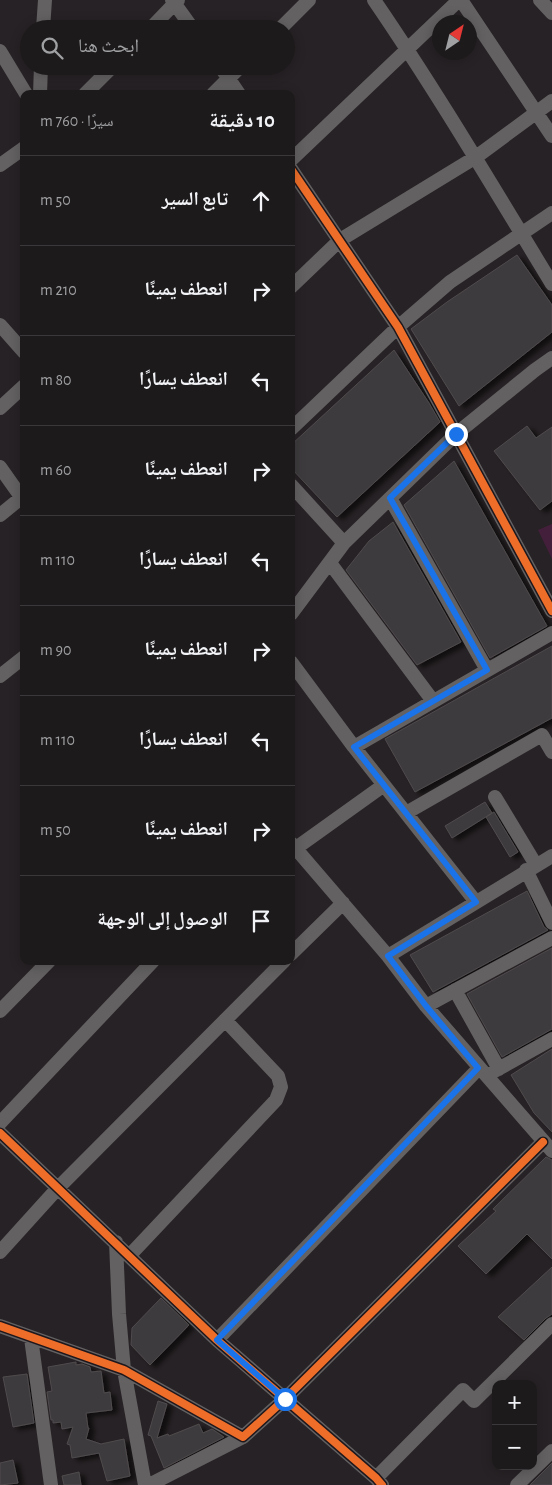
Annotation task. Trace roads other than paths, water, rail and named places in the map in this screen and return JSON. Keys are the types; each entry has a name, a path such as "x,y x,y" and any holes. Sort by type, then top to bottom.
{"street":[{"path":"44,20 45,0"},
{"path":"289,20 309,0"},
{"path":"374,0 408,49 476,157 552,284"},
{"path":"295,156 460,0 552,136"},
{"path":"540,0 552,13"},
{"path":"158,20 175,1 187,20"},
{"path":"0,50 24,90"},
{"path":"40,90 41,75"},
{"path":"89,90 104,75"},
{"path":"227,75 237,90"},
{"path":"217,90 232,75"},
{"path":"295,283 340,240 476,157 552,101"},
{"path":"0,165 20,151"},
{"path":"295,175 398,326 552,611"},
{"path":"295,426 398,326 450,282 552,213"},
{"path":"0,325 20,348"},
{"path":"295,609 344,543 390,498 456,434 552,358"},
{"path":"0,408 20,390"},
{"path":"0,467 20,497"},
{"path":"295,489 344,543"},
{"path":"390,498 487,670"},
{"path":"0,515 20,501"},
{"path":"330,563 433,701"},
{"path":"354,747 552,633"},
{"path":"0,676 20,660"},
{"path":"295,667 354,747 476,902"},
{"path":"406,813 542,736 552,752"},
{"path":"295,845 384,785"},
{"path":"494,797 531,868 552,923"},
{"path":"149,1485 243,1437 285,1399 547,1146 426,1006 388,956 295,847"},
{"path":"388,956 552,856"},
{"path":"295,950 343,903"},
{"path":"426,1006 552,938"},
{"path":"0,1011 45,965"},
{"path":"0,1123 150,965"},
{"path":"0,1252 58,1189 280,965"},
{"path":"455,990 499,1069"},
{"path":"130,1255 276,1100 280,1087 278,1076 225,1020"},
{"path":"217,1340 482,1072 499,1069 552,1039"},
{"path":"0,1133 217,1340 379,1481 463,1390 474,1400 552,1324"},
{"path":"116,1242 124,1370 145,1485"},
{"path":"0,1326 124,1370 243,1437"},
{"path":"32,1338 51,1485"},
{"path":"517,1485 552,1450"}]}
